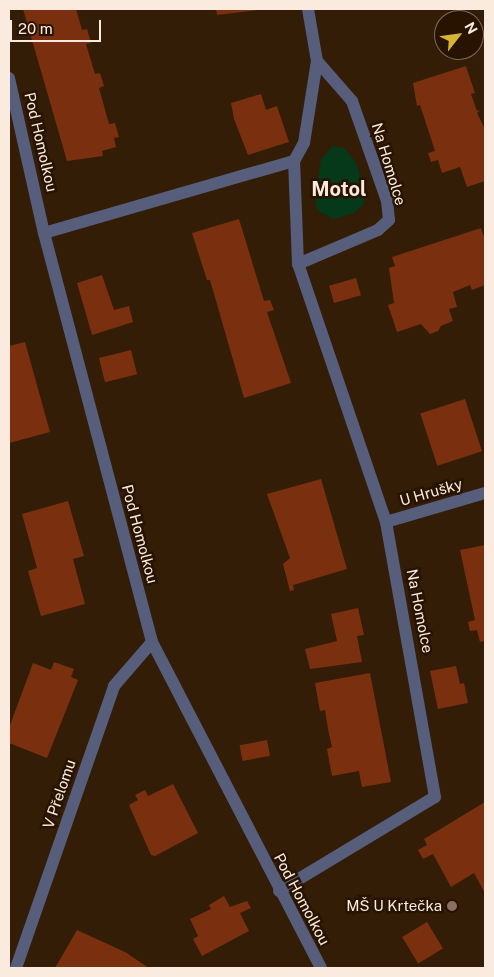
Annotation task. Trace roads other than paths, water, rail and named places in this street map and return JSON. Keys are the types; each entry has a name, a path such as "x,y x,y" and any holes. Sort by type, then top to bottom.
{"street":[{"name":"Na Homolce","path":"279,891 435,797 386,522 298,264 294,161 304,143 316,61 308,9"},
{"name":"Na Homolce","path":"298,264 378,230 389,220 387,201 352,102 316,61"},
{"name":"Pod Homolkou","path":"9,78 14,111 44,233 152,642 279,891 321,968"},
{"path":"44,233 294,161"},
{"name":"U Hrušky","path":"386,522 485,493"},
{"name":"V Přelomu","path":"16,968 114,686 152,642"}],"place":[{"name":"MŠ U Krtečka","path":"452,906"}],"district":[{"name":"Motol","path":"339,189"}]}
